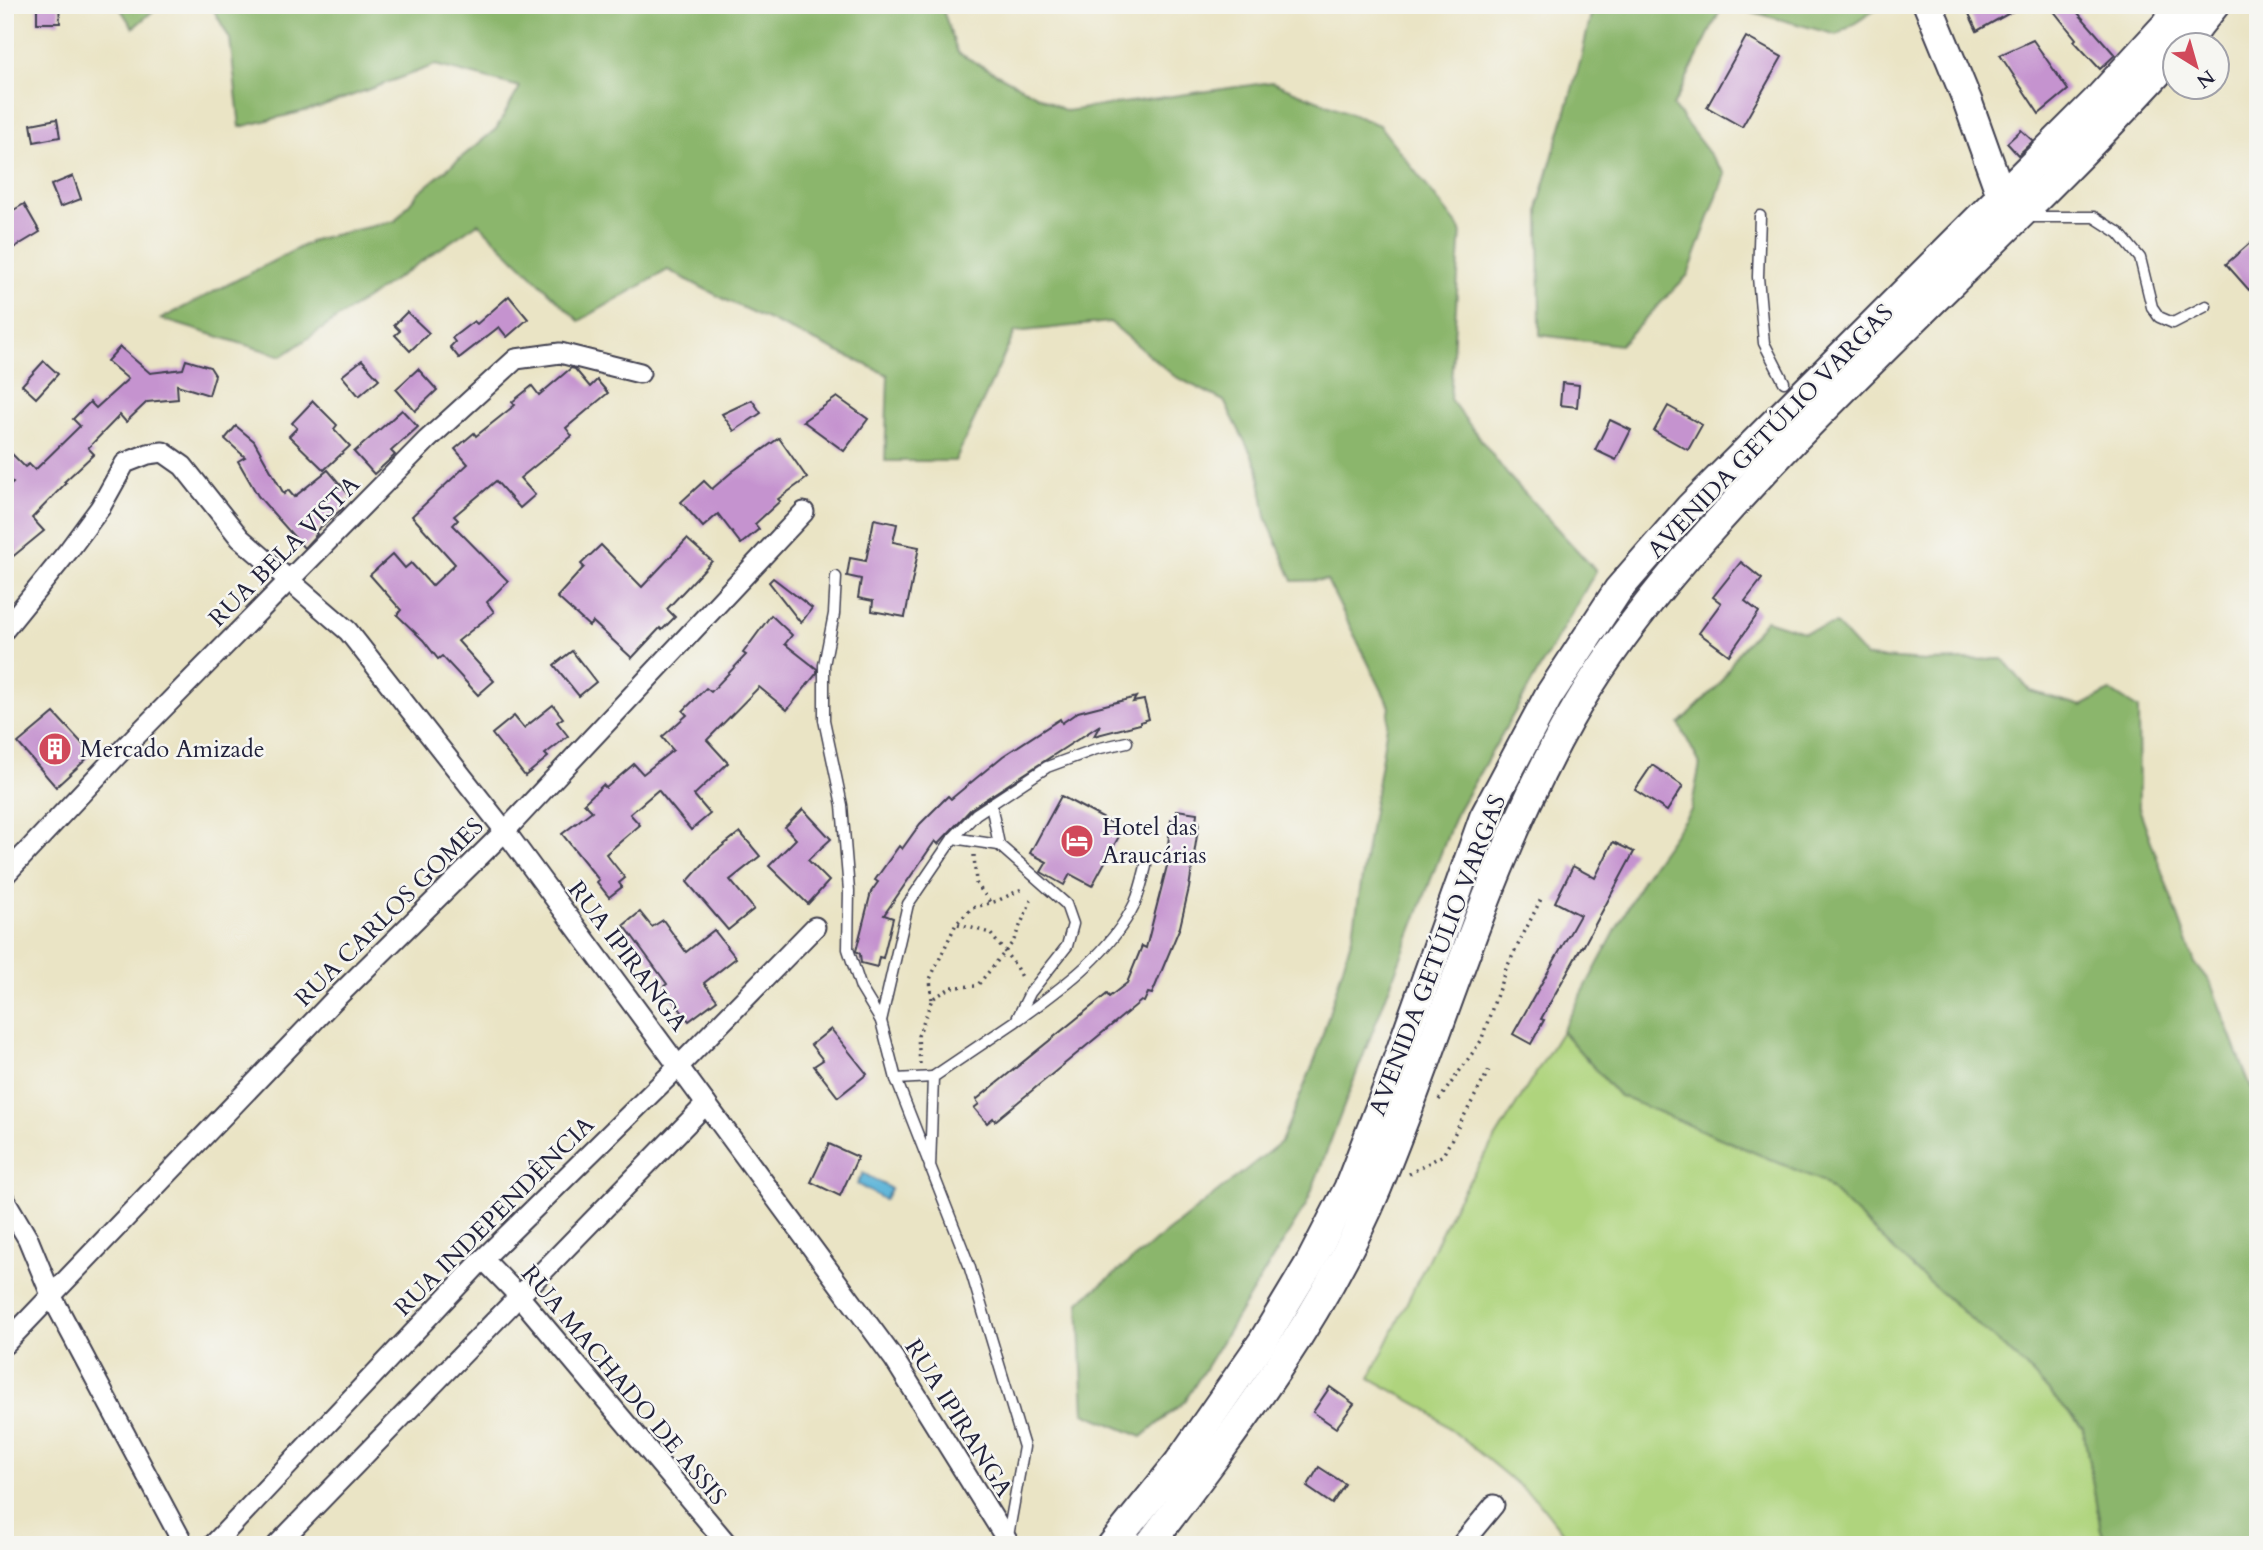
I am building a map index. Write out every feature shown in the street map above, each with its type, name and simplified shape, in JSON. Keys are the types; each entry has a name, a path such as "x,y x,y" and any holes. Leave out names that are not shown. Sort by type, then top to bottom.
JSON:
{"main road":[{"path":"1928,5 2010,206"},
{"name":"AVENIDA GETÚLIO VARGAS","path":"1150,1545 1246,1417 1328,1286 1376,1191 1505,849 1570,719 1626,633 1641,611 1709,530 2010,206 2097,100 2184,5"},
{"path":"2193,32 2215,5"},
{"name":"AVENIDA GETÚLIO VARGAS","path":"1112,1545 1179,1462 1264,1341 1311,1261 1348,1189 1387,1089 1484,817 1548,697 1618,590 1792,390 2130,104 2162,68"}],"street":[{"name":"RUA BELA VISTA","path":"5,875 125,747 427,440 516,359 560,353 640,373"},
{"name":"RUA IPIRANGA","path":"5,629 100,508 125,463 148,454 163,452 183,466 240,538 348,631 505,831 894,1359 1009,1543"},
{"name":"RUA CARLOS GOMES","path":"5,1344 334,1000 505,831 804,512"},
{"name":"RUA INDEPENDÊNCIA","path":"213,1545 483,1259 679,1066 815,927"},
{"path":"277,1545 706,1104"},
{"path":"5,1200 28,1239 52,1297 184,1545"},
{"name":"RUA MACHADO DE ASSIS","path":"483,1259 518,1295 728,1545"},
{"path":"1461,1545 1494,1505"}],"lane":[{"path":"2010,206 2094,217 2119,233 2140,258 2152,307 2159,317 2173,323 2207,306"},
{"path":"1760,216 1758,277 1764,342 1792,390"},
{"path":"836,577 834,614 824,665 824,720 842,805 849,891 848,949 861,988 881,1021 896,1079 969,1265 1024,1447 1009,1543"},
{"path":"881,1021 908,904 953,838 976,814 1047,767 1128,742"},
{"path":"991,804 999,845"},
{"path":"953,838 999,845 1066,904 1073,924 1067,946 1030,993 1016,1021"},
{"path":"896,1079 933,1077 1080,974 1114,935 1135,903 1146,866"},
{"path":"930,1168 933,1077"}],"path":[{"path":"974,842 976,883 990,902"},
{"path":"914,1079 920,1066 918,1036 932,999 930,979 956,924 972,908 1039,881"},
{"path":"932,999 951,986 977,986 1006,951 1021,925 1039,881"},
{"path":"1436,1105 1481,1041 1505,971 1541,900"},
{"path":"956,924 990,933 1016,964 1030,993"},
{"path":"1376,1191 1443,1155 1489,1070"}],"green space":[{"path":"118,5 160,5 133,28"},
{"path":"211,5 941,5 958,53 1066,111 1272,82 1379,125 1461,230 1450,399 1507,474 1596,571 1456,814 1306,1205 1185,1401 1142,1437 1084,1413 1079,1302 1281,1142 1315,1060 1353,933 1390,707 1327,580 1293,581 1266,517 1258,467 1224,401 1174,376 1110,322 1015,332 955,461 885,461 888,375 728,301 668,270 579,321 478,223 282,356 161,319 316,239 395,221 419,192 496,129 520,87 435,65 321,107 240,127 230,39"},
{"path":"1593,5 1723,5 1673,106 1725,174 1688,275 1620,345 1540,335 1539,203 1581,59"},
{"path":"1727,5 1883,5 1837,35"},
{"path":"1766,620 1804,632 1836,624 1866,657 1927,661 2003,659 2030,691 2082,706 2110,691 2138,709 2139,808 2195,963 2211,984 2250,1085 2258,1098 2258,1545 2108,1545 2101,1530 2083,1428 2023,1364 1915,1270 1822,1181 1618,1095 1562,1031 1644,877 1691,810 1700,764 1679,724 1719,685 1737,654"},
{"path":"1562,1031 1618,1095 1822,1181 1915,1270 2023,1364 2083,1428 2101,1530 2108,1545 1573,1545 1538,1501 1426,1409 1370,1378 1456,1202"}],"water":[{"path":"863,1173 891,1189 885,1200 857,1184"}],"building":[{"path":"37,5 59,5 60,23 37,23"},
{"path":"1965,5 2024,5 1977,31"},
{"path":"2049,5 2071,5 2115,55 2100,69 2074,41 2076,39"},
{"path":"1746,37 1782,57 1742,127 1707,107"},
{"path":"2033,40 2068,90 2039,114 2000,55"},
{"path":"57,119 60,137 34,142 31,124"},
{"path":"2021,130 2033,141 2018,155 2007,143"},
{"path":"73,176 81,199 60,207 51,185"},
{"path":"24,204 40,232 5,253 5,215"},
{"path":"2258,236 2258,282 2249,290 2226,264"},
{"path":"509,296 528,319 507,337 499,327 459,358 450,347 455,342 452,338 474,321 477,324"},
{"path":"407,312 429,333 410,351 395,335 400,331 394,325"},
{"path":"120,347 150,373 183,369 186,360 210,367 215,375 209,395 177,385 178,399 147,402 126,422 120,415 88,448 94,454 32,518 44,531 5,563 5,490 13,483 5,475 5,447 25,467 29,464 35,470 80,426 73,419 90,402 96,408 128,379 107,361"},
{"path":"362,360 379,379 359,396 342,376"},
{"path":"44,361 58,374 36,398 22,385"},
{"path":"571,368 575,369 590,387 597,380 608,393 566,428 572,436 520,478 535,495 520,508 496,481 454,516 458,520 453,525 508,581 487,602 494,612 458,641 494,681 478,695 442,656 438,659 397,615 401,610 370,575 393,554 405,568 411,563 432,586 455,564 412,516 468,464 455,449 515,405 512,402 532,386 539,395"},
{"path":"418,369 437,390 415,411 396,389"},
{"path":"1562,383 1579,385 1577,407 1560,405"},
{"path":"837,397 868,419 844,451 803,421"},
{"path":"752,400 761,413 734,431 722,414"},
{"path":"313,401 337,425 334,429 350,446 324,470 289,436 297,428 292,423"},
{"path":"1668,406 1702,425 1688,450 1654,431"},
{"path":"402,410 418,427 391,451 395,455 374,474 354,452"},
{"path":"1610,420 1631,430 1616,460 1595,450"},
{"path":"236,426 254,441 284,494 288,490 294,497 328,470 350,496 340,505 343,508 315,532 317,534 304,548 258,496 238,461 245,457 225,439"},
{"path":"779,438 807,478 778,499 780,501 755,524 759,529 741,544 718,514 703,527 681,502 704,481 712,489"},
{"path":"874,519 897,524 893,542 919,547 905,617 872,611 873,601 858,598 861,579 847,576 850,558 866,561"},
{"path":"687,539 712,561 667,609 675,617 662,630 660,628 632,658 593,622 589,626 557,597 584,567 581,564 601,545 642,587"},
{"path":"1741,562 1762,579 1745,601 1759,612 1729,655 1699,633 1721,603 1713,597"},
{"path":"773,578 812,608 801,623 769,582"},
{"path":"771,615 792,635 785,644 817,669 817,673 787,710 759,687 707,740 728,763 694,795 710,814 691,830 658,790 630,814 640,825 606,854 625,878 619,883 622,887 609,897 597,882 599,880 562,834 592,811 584,803 603,785 606,788 634,764 643,774 673,750 662,737 687,715 683,711 706,688 711,692 746,655 743,653"},
{"path":"572,651 596,682 579,696 554,665"},
{"path":"1136,697 1133,702 1144,700 1149,719 1140,724 1094,736 1100,725 972,808 938,844 935,841 884,915 893,918 883,958 879,957 877,967 861,963 860,954 856,951 871,892 878,882 875,880 899,846 902,849 920,824 948,796 951,799 1003,756 1060,719 1062,723 1078,712"},
{"path":"553,705 563,718 557,722 568,736 545,754 548,757 525,776 492,734 514,716 524,728"},
{"name":"Mercado Amizade","path":"54,713 92,754 56,787 18,743"},
{"path":"1652,765 1683,786 1667,811 1635,790"},
{"name":"Hotel das Araucárias","path":"1061,796 1123,829 1092,886 1070,874 1064,885 1041,872 1047,862 1030,853"},
{"path":"803,809 831,839 808,860 829,881 808,904 769,866 796,839 785,827"},
{"path":"1177,810 1197,813 1196,822 1199,822 1180,927 1152,994 1148,993 1144,1002 1141,1001 995,1121 993,1118 987,1123 974,1108 979,1104 976,1100 1107,994 1109,997 1127,983 1142,946 1146,948 1168,862 1171,820 1176,821"},
{"path":"740,832 760,856 730,880 754,909 728,930 687,882 711,855"},
{"path":"1613,842 1634,852 1541,1019 1544,1020 1531,1044 1513,1034 1580,915 1555,902 1573,866 1595,878"},
{"path":"640,912 652,927 663,920 686,952 714,930 736,958 704,983 717,1000 689,1021 663,987 667,984 624,925"},
{"path":"831,1029 867,1074 838,1097 814,1066 823,1060 811,1045"},
{"path":"829,1144 858,1157 840,1196 811,1182"},
{"path":"1330,1387 1354,1404 1336,1428 1313,1412"},
{"path":"1319,1467 1345,1484 1332,1504 1307,1487"}],"place":[{"name":"Mercado Amizade","path":"55,749"},
{"name":"Hotel das Araucárias","path":"1077,841"}]}
